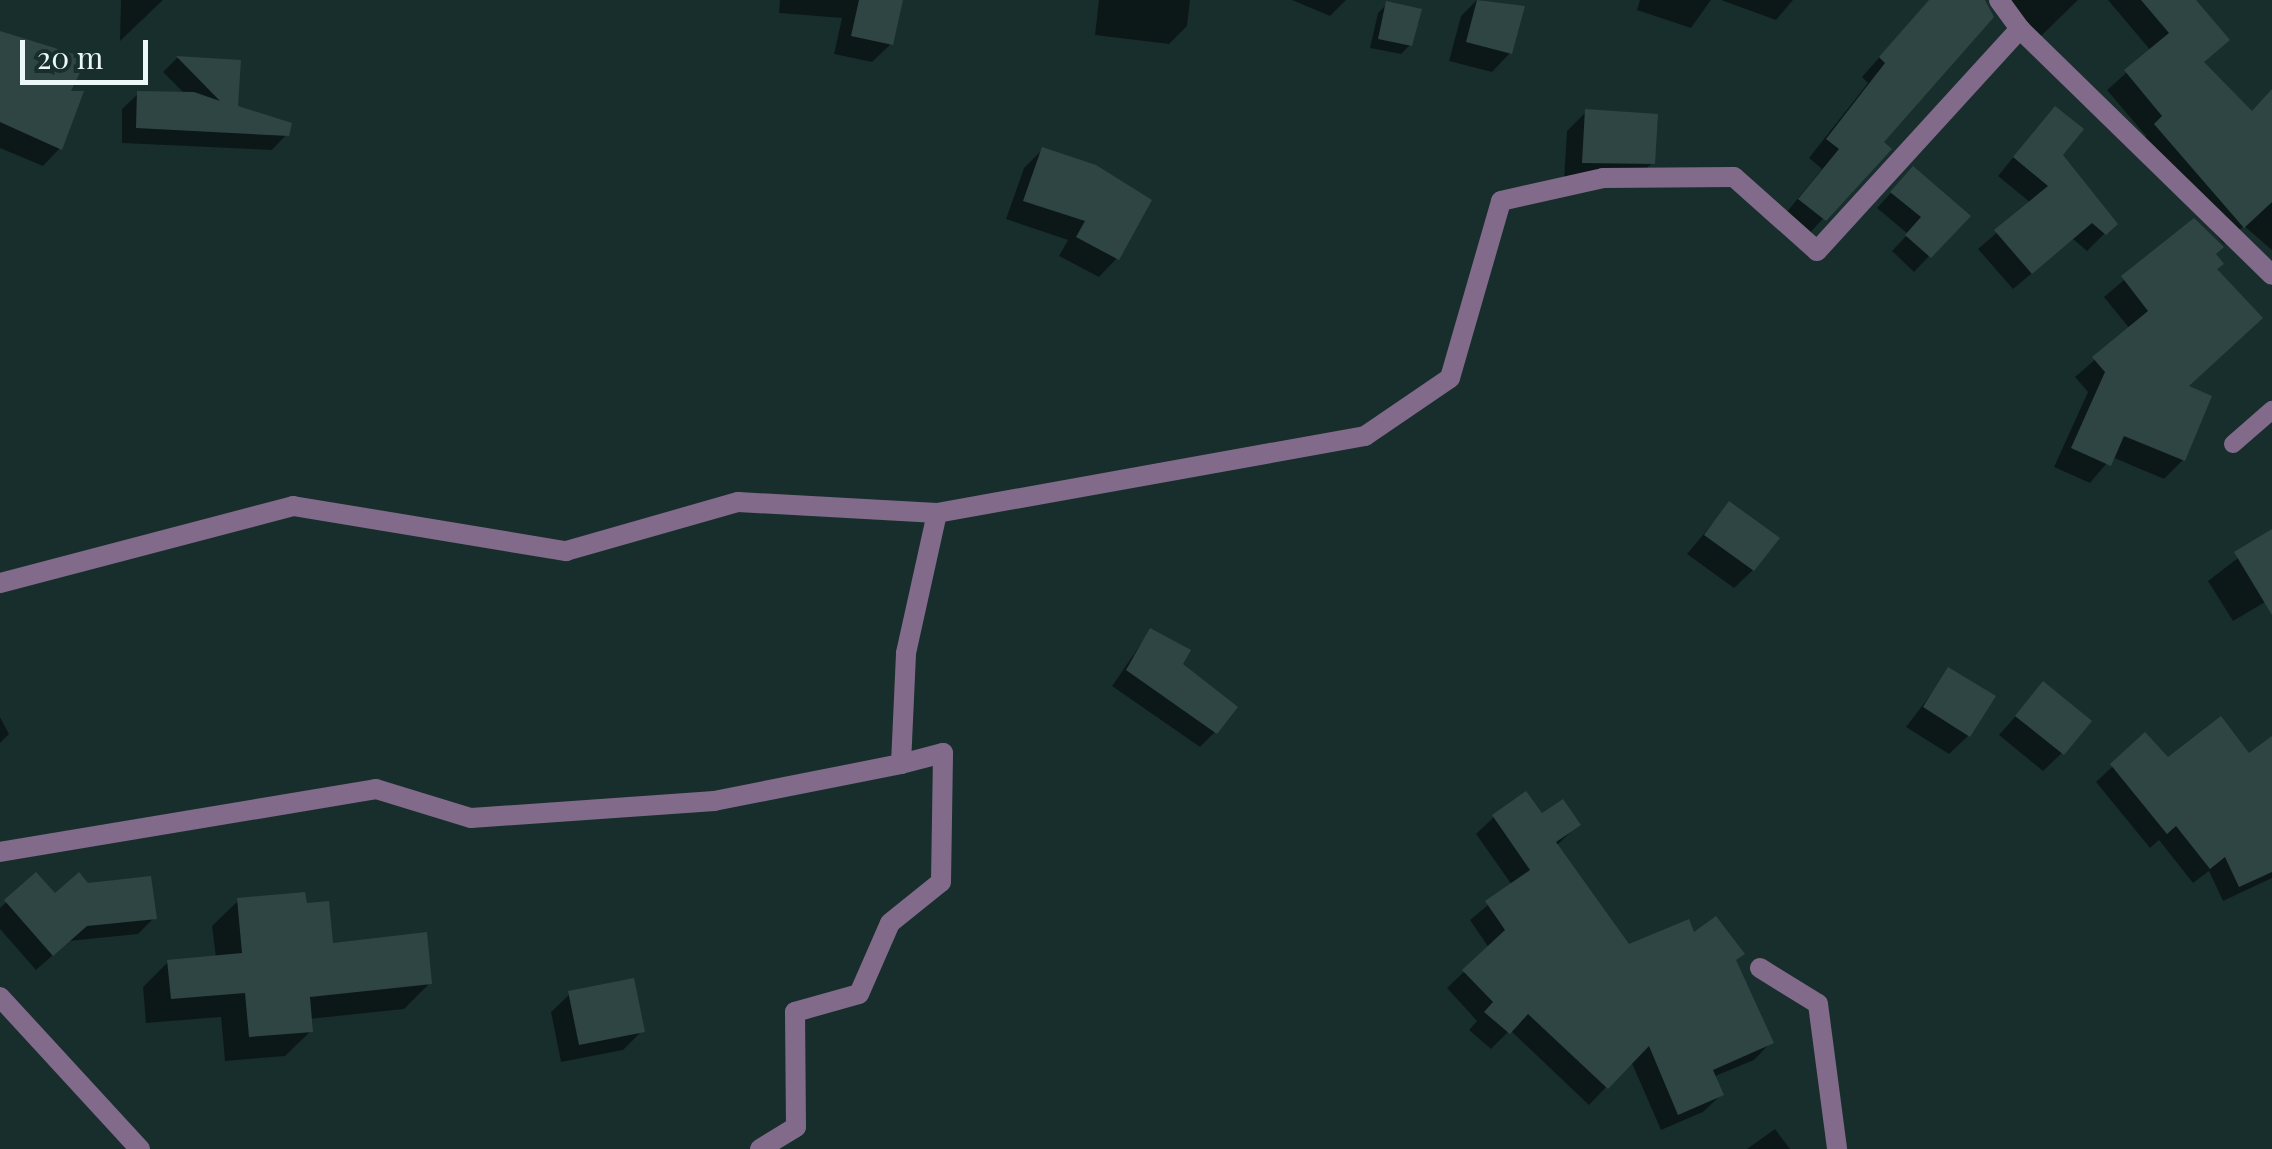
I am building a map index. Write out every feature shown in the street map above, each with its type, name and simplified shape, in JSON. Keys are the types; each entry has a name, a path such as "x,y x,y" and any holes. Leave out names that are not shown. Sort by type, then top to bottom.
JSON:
{"street":[{"path":"1998,0 2020,29 2272,275"},
{"path":"0,583 293,506 566,551 738,502 937,513 1365,436 1450,378 1502,201 1603,178 1734,177 1817,251 2020,29"},
{"path":"901,764 906,653 937,513"},
{"path":"0,852 376,789 471,818 714,801 943,754 940,882 890,923 860,994 795,1012 796,1127 760,1149"},
{"path":"1760,968 1818,1004 1837,1149"},
{"path":"0,997 140,1149"}],"lane":[{"path":"2233,444 2272,410"}],"building":[{"path":"859,0 903,0 893,45 851,36"},
{"path":"1477,0 1525,6 1512,54 1466,42"},
{"path":"1929,0 1985,0 1994,17 1884,142 1892,149 1826,221 1798,199 1839,149 1826,139 1885,63 1879,57"},
{"path":"2141,0 2196,0 2230,40 2204,62 2252,111 2272,89 2272,202 2244,228 2154,124 2162,116 2124,70 2169,33"},
{"path":"1386,1 1422,9 1412,46 1378,39"},
{"path":"0,31 87,58 71,91 84,91 62,150 0,122"},
{"path":"176,56 241,60 238,106 292,123 289,136 136,128 137,91 194,92 220,101"},
{"path":"2055,106 2084,129 2063,155 2118,224 2106,235 2092,223 2032,274 1994,230 2048,186 2013,157"},
{"path":"1585,109 1658,114 1655,164 1582,163"},
{"path":"1042,147 1096,165 1152,200 1119,260 1076,237 1085,221 1023,201"},
{"path":"1913,166 1971,216 1931,258 1905,235 1921,217 1890,192"},
{"path":"2194,218 2224,247 2216,254 2224,264 2217,269 2263,318 2189,386 2212,396 2185,461 2124,436 2111,466 2071,448 2105,372 2092,357 2148,311 2121,276"},
{"path":"1729,501 1780,538 1754,571 1704,535"},
{"path":"2272,529 2272,615 2234,552"},
{"path":"1150,628 1191,650 1183,664 1238,707 1217,734 1126,670"},
{"path":"1948,667 1996,696 1970,737 1923,707"},
{"path":"2043,681 2092,721 2064,755 2015,716"},
{"path":"2221,716 2249,753 2272,736 2272,872 2239,887 2225,857 2210,869 2176,826 2167,834 2110,764 2145,732 2168,757"},
{"path":"1526,791 1542,813 1563,799 1581,825 1556,842 1629,944 1689,919 1694,932 1716,916 1745,954 1736,960 1774,1043 1713,1070 1724,1095 1678,1115 1649,1046 1608,1089 1528,1014 1510,1034 1484,1012 1493,1002 1462,970 1505,930 1485,901 1530,870 1492,815"},
{"path":"36,872 55,893 79,872 88,883 151,876 157,919 87,926 53,956 4,900"},
{"path":"305,892 307,903 329,901 333,943 427,932 432,984 310,997 313,1032 249,1037 245,993 171,999 167,960 242,953 237,898"},
{"path":"634,978 645,1032 579,1045 568,991"}]}
